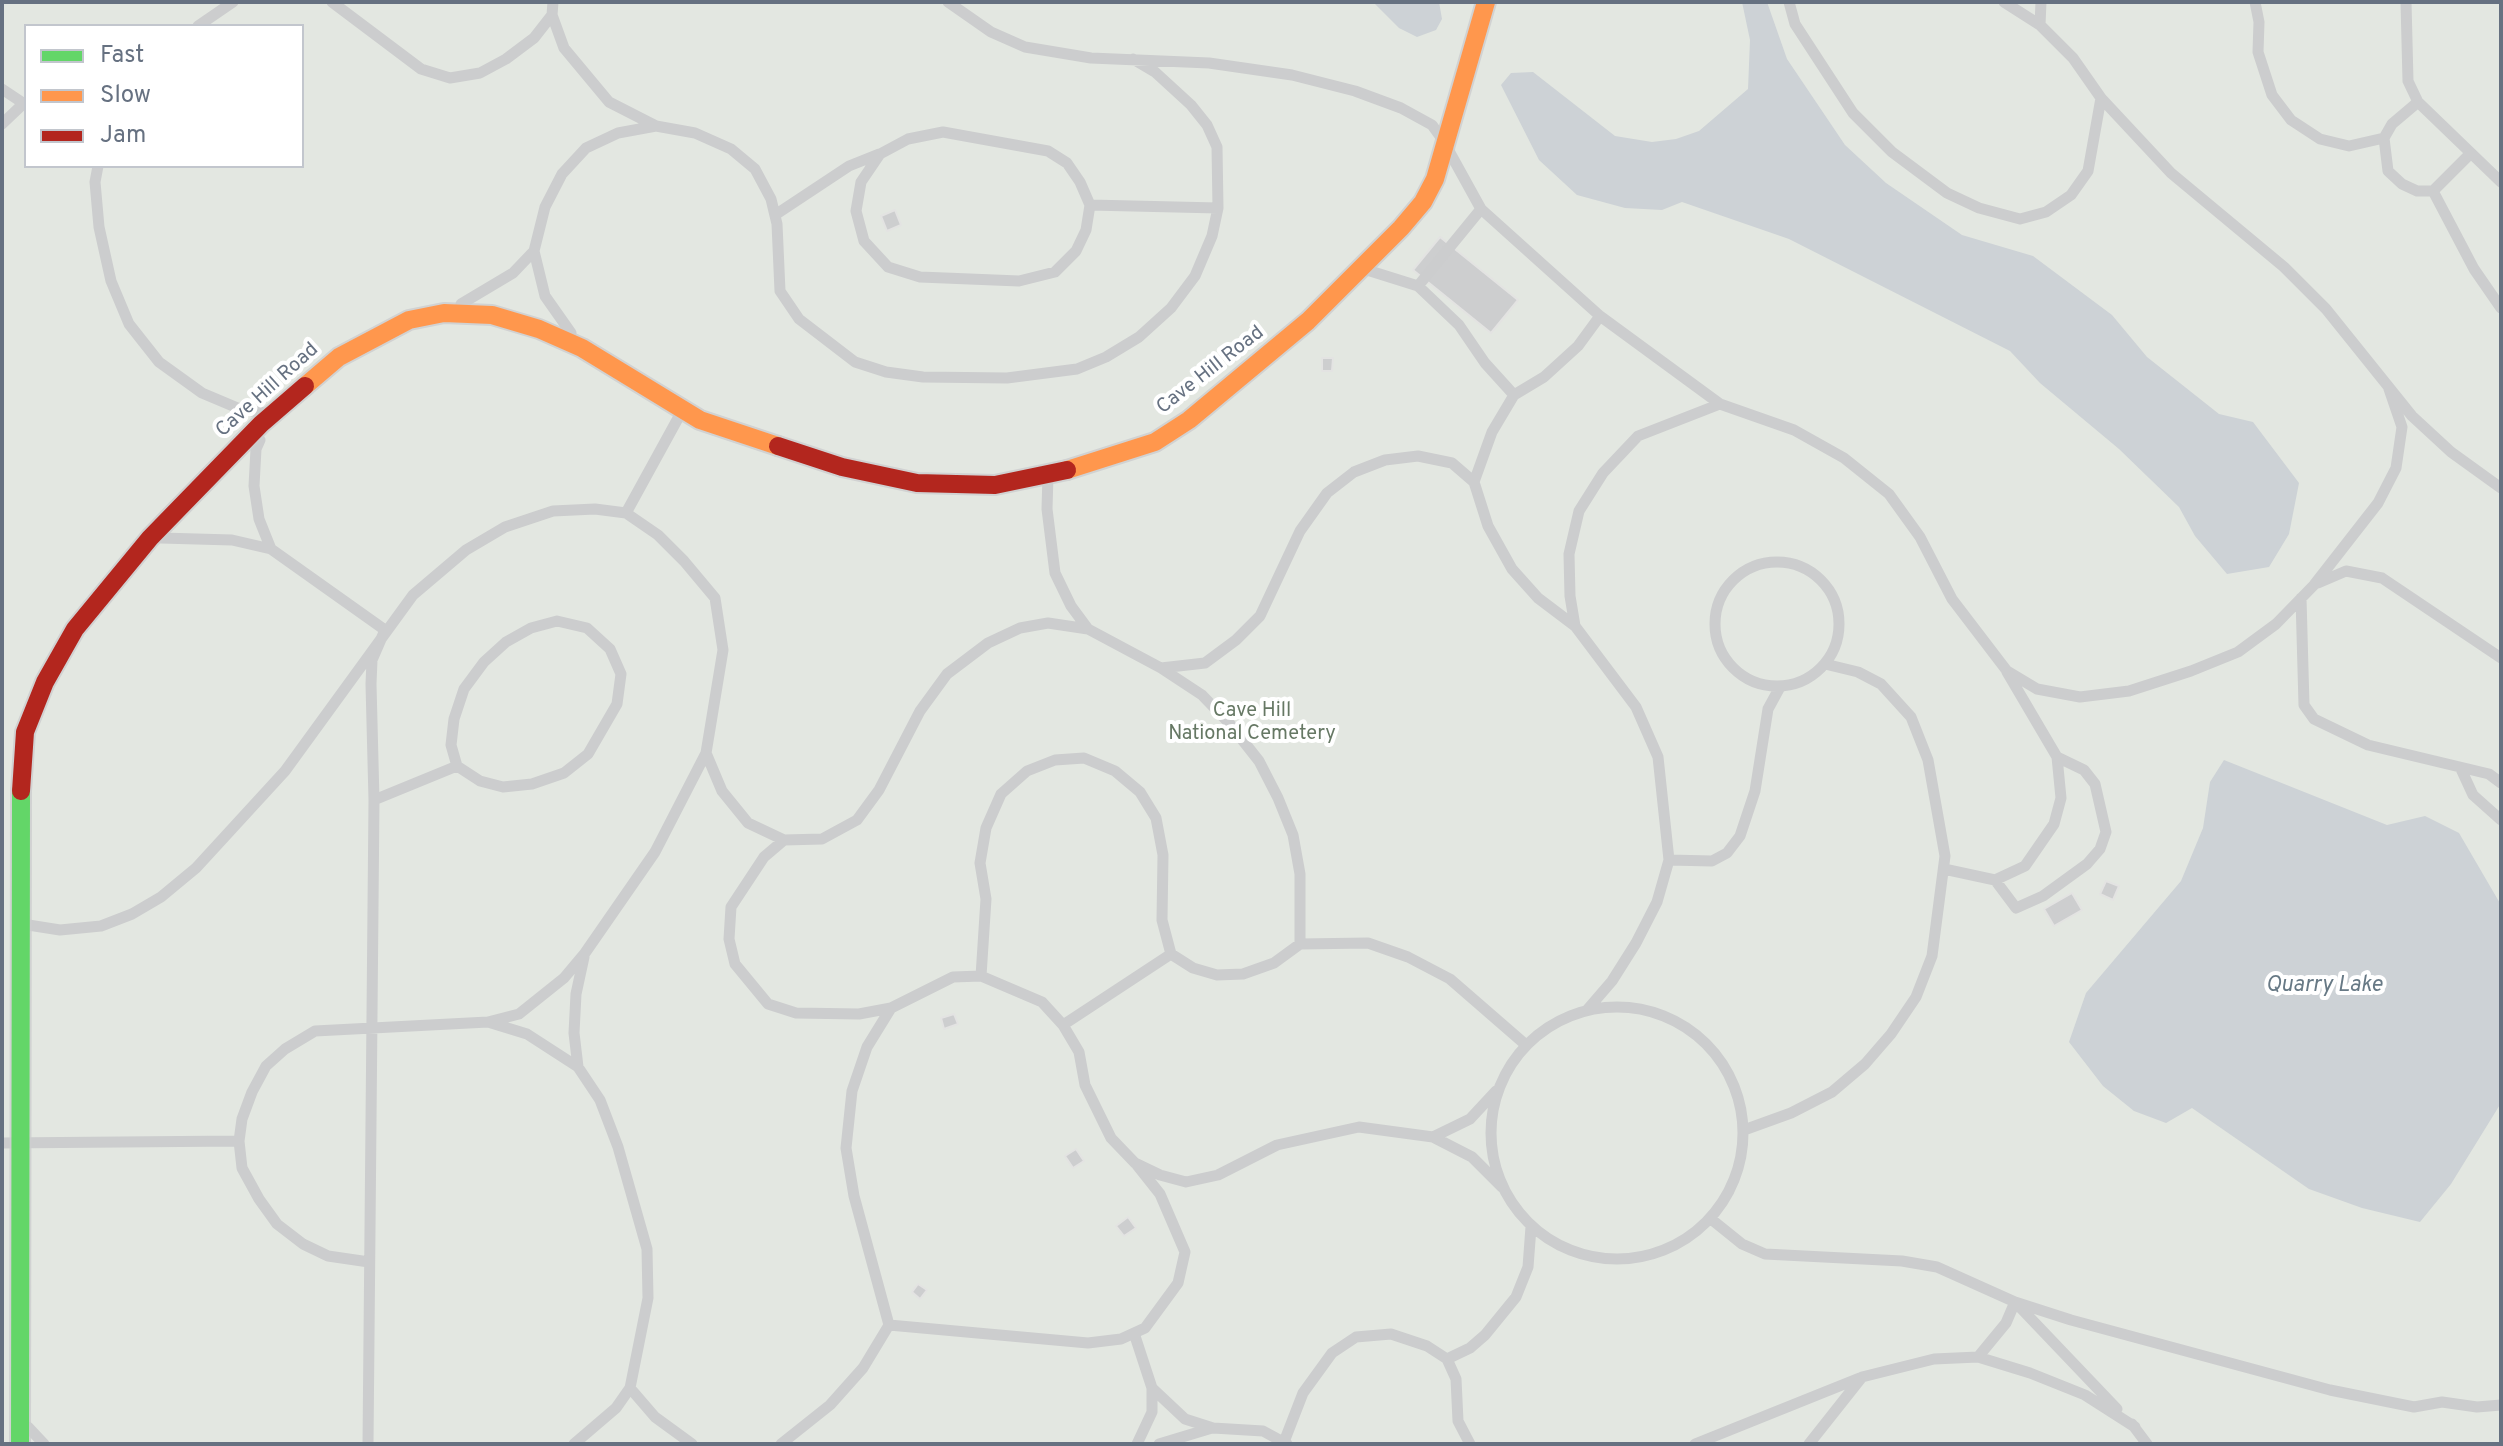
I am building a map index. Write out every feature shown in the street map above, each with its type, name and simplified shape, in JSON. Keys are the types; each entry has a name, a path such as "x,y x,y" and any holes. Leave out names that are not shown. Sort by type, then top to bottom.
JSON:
{"street":[{"name":"Cave Hill Road","path":"20,1444 11,1142 21,923 16,774 25,732 45,682 75,629 150,538 271,414 339,357 375,335 409,320 444,313 492,315 539,329 582,348 682,410 724,429 795,454 917,483 995,485 1089,466 1155,442 1235,385 1363,269 1423,202 1435,179 1486,2"}],"lane":[{"path":"201,24 233,2"},
{"path":"332,2 421,69 450,78 480,73 506,59 534,38 552,8"},
{"path":"948,2 991,32 1025,47 1057,55 1258,68 1355,91 1401,108 1432,125 1481,209 1600,316 1720,404 1794,430 1844,458 1889,494 1920,537 1952,599 2007,671 2057,757 2061,798 2054,824 2025,866 1995,880 1944,869"},
{"path":"1789,2 1795,24 1853,113 1892,152 1947,193 1979,208 2020,219 2046,212 2071,195 2088,171 2101,98"},
{"path":"2004,2 2040,25 2073,58 2101,98 2171,173 2284,267 2326,309 2389,389 2451,452 2501,488"},
{"path":"2040,25 2041,2"},
{"path":"2255,2 2259,22 2258,52 2272,95 2291,120 2320,139 2349,146 2384,138"},
{"path":"2406,2 2408,81 2418,102 2501,182"},
{"path":"552,8 564,48 609,102 656,126 695,133 731,149 755,169 775,215 780,291 799,319 855,362 886,372 965,379 1077,369 1106,357 1139,337 1171,308 1195,276 1212,236 1218,208 1217,147 1207,125 1191,105 1155,72 1133,59"},
{"path":"2,89 24,104 2,124"},
{"path":"2418,102 2392,124 2384,138 2388,171 2402,184 2417,191 2433,191 2471,153"},
{"path":"582,348 545,296 534,251 545,207 562,174 586,148 618,133 656,126"},
{"path":"775,215 849,166 908,139 943,132 1033,147 1048,151 1067,163 1090,205 1086,230 1076,251 1055,272 1019,281 920,277 888,267 864,241 856,211 861,182 880,154"},
{"path":"98,168 95,182 99,227 111,281 129,324 159,362 202,393 240,409 271,414 256,449 254,486 259,519 271,549"},
{"path":"2433,191 2474,269 2501,308"},
{"path":"1090,205 1218,208"},
{"path":"1418,286 1481,209"},
{"path":"444,313 513,273 534,251"},
{"path":"1363,269 1418,286 1459,325 1485,363 1514,395"},
{"path":"1474,482 1492,432 1514,395 1544,377 1578,346 1600,316"},
{"path":"2007,671 2037,689 2080,697 2129,691 2238,652 2276,624 2314,585 2378,503 2396,468 2402,427 2389,389"},
{"path":"1575,626 1570,596 1569,554 1579,511 1603,473 1638,436 1720,404"},
{"path":"626,513 682,410"},
{"path":"1161,668 1205,663 1260,616 1300,531 1327,493 1354,472 1385,460 1418,456 1452,463 1474,482 1488,526 1512,569 1538,598 1575,626 1636,707 1658,757 1669,860 1657,902 1636,943 1612,981 1587,1010"},
{"path":"1048,475 1048,531 1055,573 1071,606 1088,629"},
{"path":"21,923 60,930 101,926 132,914 185,878 232,832 285,771 413,595 455,559 505,527 553,511 595,509 626,513 667,544 715,598 723,650 706,753 655,852 585,953 564,978 519,1014 488,1022 315,1031 285,1049 266,1066 252,1092 242,1119 239,1141 242,1168 277,1224 328,1256 369,1262"},
{"path":"150,538 232,540 271,549 385,630"},
{"path":"1768,562 1790,562 1809,570 1826,584 1836,603 1839,624 1836,645 1825,664 1812,676 1780,687 1759,685 1740,675 1725,660 1716,641 1714,619 1719,599 1731,581 1748,568 1768,562"},
{"path":"2314,585 2346,571 2382,578 2501,658"},
{"path":"2301,598 2304,705 2314,719 2368,745 2489,774 2501,783"},
{"path":"557,621 587,628 610,649 621,674 617,704 588,754 564,773 532,784 503,787 480,781 457,766 451,745 454,719 464,689 484,662 506,642 531,628 557,621"},
{"path":"706,753 722,791 748,823 784,840 822,839 857,820 879,790 920,711 947,674 988,643 1020,628 1048,623 1088,629 1161,668 1202,695 1259,761 1293,835 1300,874 1300,944"},
{"path":"368,1444 374,800 372,660 385,630"},
{"path":"1744,1130 1791,1113 1832,1092 1865,1064 1891,1034 1916,997 1932,956 1944,869 1939,814 1928,760 1911,717 1881,684 1858,672 1825,664"},
{"path":"1669,860 1712,861 1727,853 1740,836 1755,791 1768,709 1780,687"},
{"path":"1995,880 2016,908 2043,896 2087,864 2100,849 2106,832 2095,784 2084,770 2057,757"},
{"path":"981,976 986,899 980,863 986,828 1001,794 1027,771 1055,760 1084,758 1115,771 1140,792 1156,818 1163,855 1162,920 1171,954 1193,968 1217,975 1243,974 1274,963 1300,944 1368,943 1408,957 1450,979 1526,1045"},
{"path":"374,800 457,766"},
{"path":"2461,769 2473,795 2501,820"},
{"path":"784,840 764,857 731,907 729,939 735,964 749,986 768,1004 796,1013 859,1014 891,1008 953,977 981,976 1042,1002 1063,1025 1079,1052 1085,1085 1097,1114 1111,1138 1160,1194 1185,1252 1178,1283 1161,1310 1145,1328 1121,1339 1088,1343 889,1325"},
{"path":"578,1067 574,1033 576,994 585,953"},
{"path":"1063,1025 1171,954"},
{"path":"781,1444 830,1405 863,1368 889,1325 854,1196 846,1148 852,1091 867,1047 891,1008"},
{"path":"1135,1163 1186,1182 1218,1175 1277,1145 1359,1127 1433,1137 1472,1157 1502,1187 1531,1227 1564,1249 1602,1260 1642,1258 1679,1244 1711,1219 1729,1192 1740,1162 1744,1130 1737,1093 1720,1059 1694,1032 1661,1014 1636,1009 1587,1010 1554,1023 1526,1045 1499,1088 1470,1119 1433,1137"},
{"path":"488,1022 527,1034 578,1067 600,1100 647,1249 648,1298 642,1343 630,1388 616,1408 574,1444"},
{"path":"1499,1088 1491,1121 1492,1155 1502,1187"},
{"path":"11,1142 239,1141"},
{"path":"1711,1219 1742,1244 1765,1254 1902,1261 1937,1267 2015,1302 2330,1390 2414,1407 2442,1402 2477,1407 2501,1405"},
{"path":"1447,1359 1470,1348 1485,1335 1516,1297 1528,1267 1531,1227"},
{"path":"1978,1357 2006,1323 2015,1302"},
{"path":"2015,1302 2135,1427 2147,1444"},
{"path":"1134,1333 1152,1388 1152,1412 1137,1444"},
{"path":"1152,1388 1185,1419 1213,1428 1263,1431 1286,1443 1303,1393 1332,1353 1356,1337 1391,1334 1427,1346 1447,1359 1456,1379 1458,1421 1470,1444"},
{"path":"1695,1444 1862,1377 1934,1359 1978,1357 2085,1395 2135,1427"},
{"path":"1809,1444 1862,1377"},
{"path":"630,1388 655,1417 692,1444"},
{"path":"20,1417 44,1444"},
{"path":"1159,1444 1213,1428"}],"green space":[{"name":"Cave Hill National Cemetery","path":"2,2 2501,2 2501,1444 2,1444"}],"water":[{"path":"1373,2 1439,2 1442,19 1436,30 1417,37 1399,28"},
{"path":"1742,2 1767,2 1787,59 1845,145 1886,183 1962,235 2033,256 2112,315 2147,357 2219,414 2253,422 2299,483 2289,534 2269,567 2227,574 2195,536 2179,507 2119,449 2040,383 2010,351 1789,239 1682,202 1662,210 1625,208 1577,195 1539,160 1501,85 1511,73 1533,72 1615,136 1652,142 1676,139 1699,131 1748,89 1750,40"},
{"name":"Quarry Lake","path":"2224,760 2387,825 2425,816 2459,833 2501,905 2501,1103 2451,1184 2420,1222 2362,1208 2309,1189 2192,1108 2166,1123 2134,1111 2103,1086 2069,1042 2086,993 2181,881 2203,828 2210,782"}],"building":[{"path":"895,210 901,225 887,231 881,216"},
{"path":"1440,237 1518,300 1491,333 1413,270"},
{"path":"1322,358 1333,358 1332,371 1322,371"},
{"path":"2106,881 2119,886 2113,900 2100,894"},
{"path":"2072,893 2082,910 2054,926 2044,909"},
{"path":"954,1014 958,1024 944,1029 941,1018"},
{"path":"1076,1149 1084,1161 1073,1168 1065,1156"},
{"path":"1128,1217 1136,1228 1124,1236 1116,1226"},
{"path":"918,1284 927,1290 920,1299 912,1292"}],"traffic: fast":[{"path":"20,1444 21,791"}],"traffic: slow":[{"path":"1067,470 1155,442 1189,420 1308,321 1401,228 1423,202 1435,179 1486,2"},
{"path":"305,386 339,357 409,320 444,313 492,315 539,329 582,348 700,420 778,446"}],"traffic: jam":[{"path":"21,791 25,732 45,682 75,629 150,538 261,424 305,386"},
{"path":"778,446 842,467 917,483 995,485 1067,470"}]}
